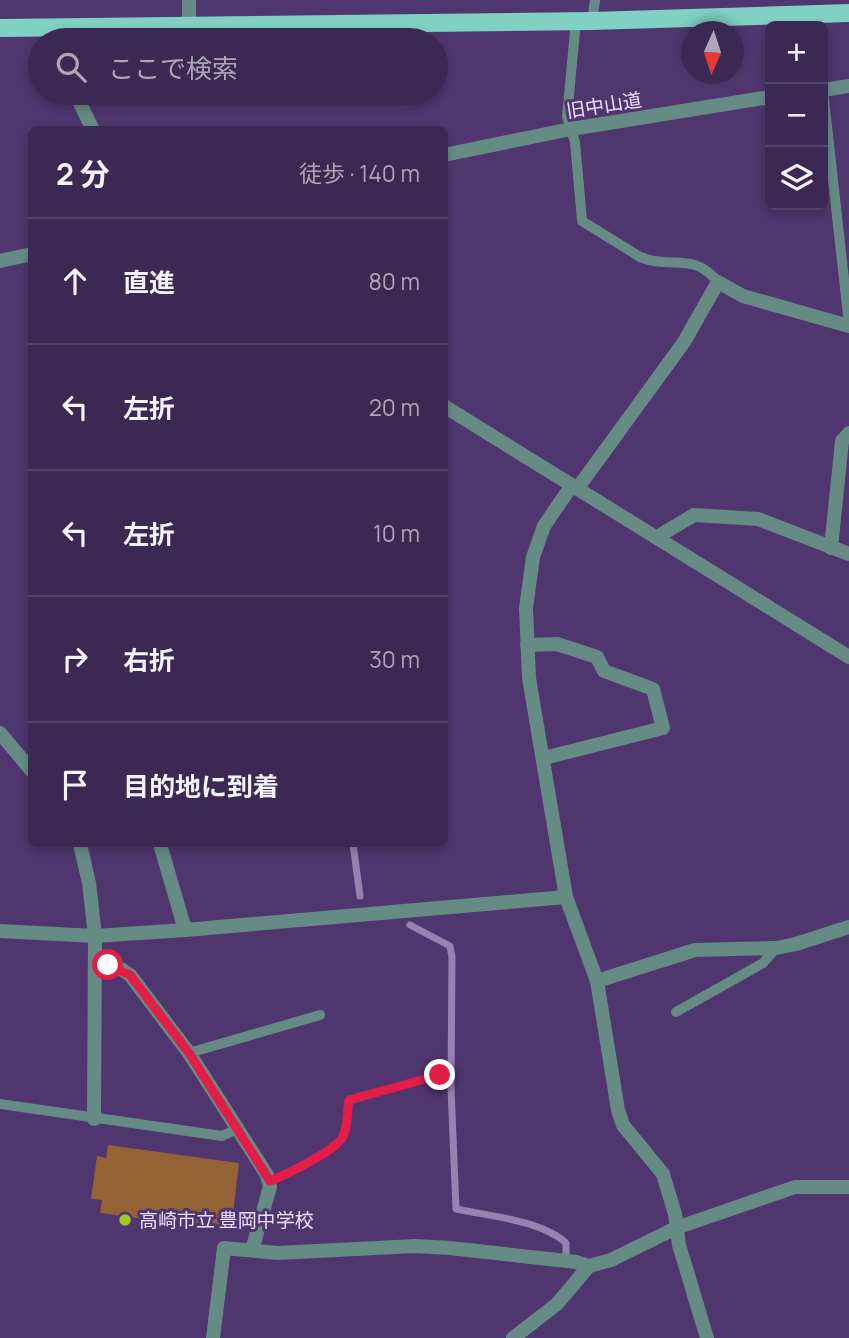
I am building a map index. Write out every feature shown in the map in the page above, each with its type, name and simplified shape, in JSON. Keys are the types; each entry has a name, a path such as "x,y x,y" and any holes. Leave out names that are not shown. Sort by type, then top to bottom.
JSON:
{"main road":[{"path":"153,28 849,13"},
{"path":"0,28 28,32"}],"street":[{"path":"189,0 189,26"},
{"path":"828,89 849,86"},
{"name":"旧中山道","path":"448,154 571,129 765,98"},
{"path":"81,105 91,126"},
{"path":"0,261 28,255"},
{"path":"707,1338 663,1174 623,1125 618,1110 597,981 566,897 528,678 526,608 533,557 544,526 684,342 718,282 743,296 849,325"},
{"path":"448,408 849,657"},
{"path":"831,548 842,441 849,433"},
{"path":"657,537 694,515 758,519 849,554"},
{"path":"527,645 557,644 597,657 604,671 653,689 663,728 544,758"},
{"path":"0,733 28,766"},
{"path":"81,847 89,883 95,936 94,1119"},
{"path":"161,847 185,930"},
{"path":"0,932 95,936 566,897"},
{"path":"597,981 695,950 776,948 849,928"},
{"path":"96,964 121,969 130,975 189,1053 270,1181 252,1250"},
{"path":"213,1338 224,1248 278,1253 415,1246 576,1262 589,1266 611,1260 676,1228 795,1187 849,1187"},
{"path":"513,1338 557,1304 589,1266"}],"lane":[{"path":"595,0 584,20 567,117 575,142 582,222 640,257 699,265 708,270 718,282"},
{"path":"828,135 849,325"},
{"path":"676,1012 763,963 776,948"},
{"path":"189,1053 320,1015"},
{"path":"0,1104 222,1136 237,1129"}],"path":[{"path":"270,1181 288,1174 336,1145 343,1137 349,1100 440,1075"}],"building":[{"path":"108,1145 239,1163 231,1231 100,1213 102,1200 91,1199 97,1156 106,1158"}],"waterway":[{"path":"353,847 360,896"},
{"path":"410,925 450,946 452,957 451,1088 456,1209 514,1220 543,1229 566,1243 566,1253"}],"place":[{"name":"高崎市立 豊岡中学校","path":"125,1220"}],"route":[{"path":"108,965 130,975 189,1053 270,1181 288,1174 336,1145 343,1137 349,1100 440,1075"}]}
